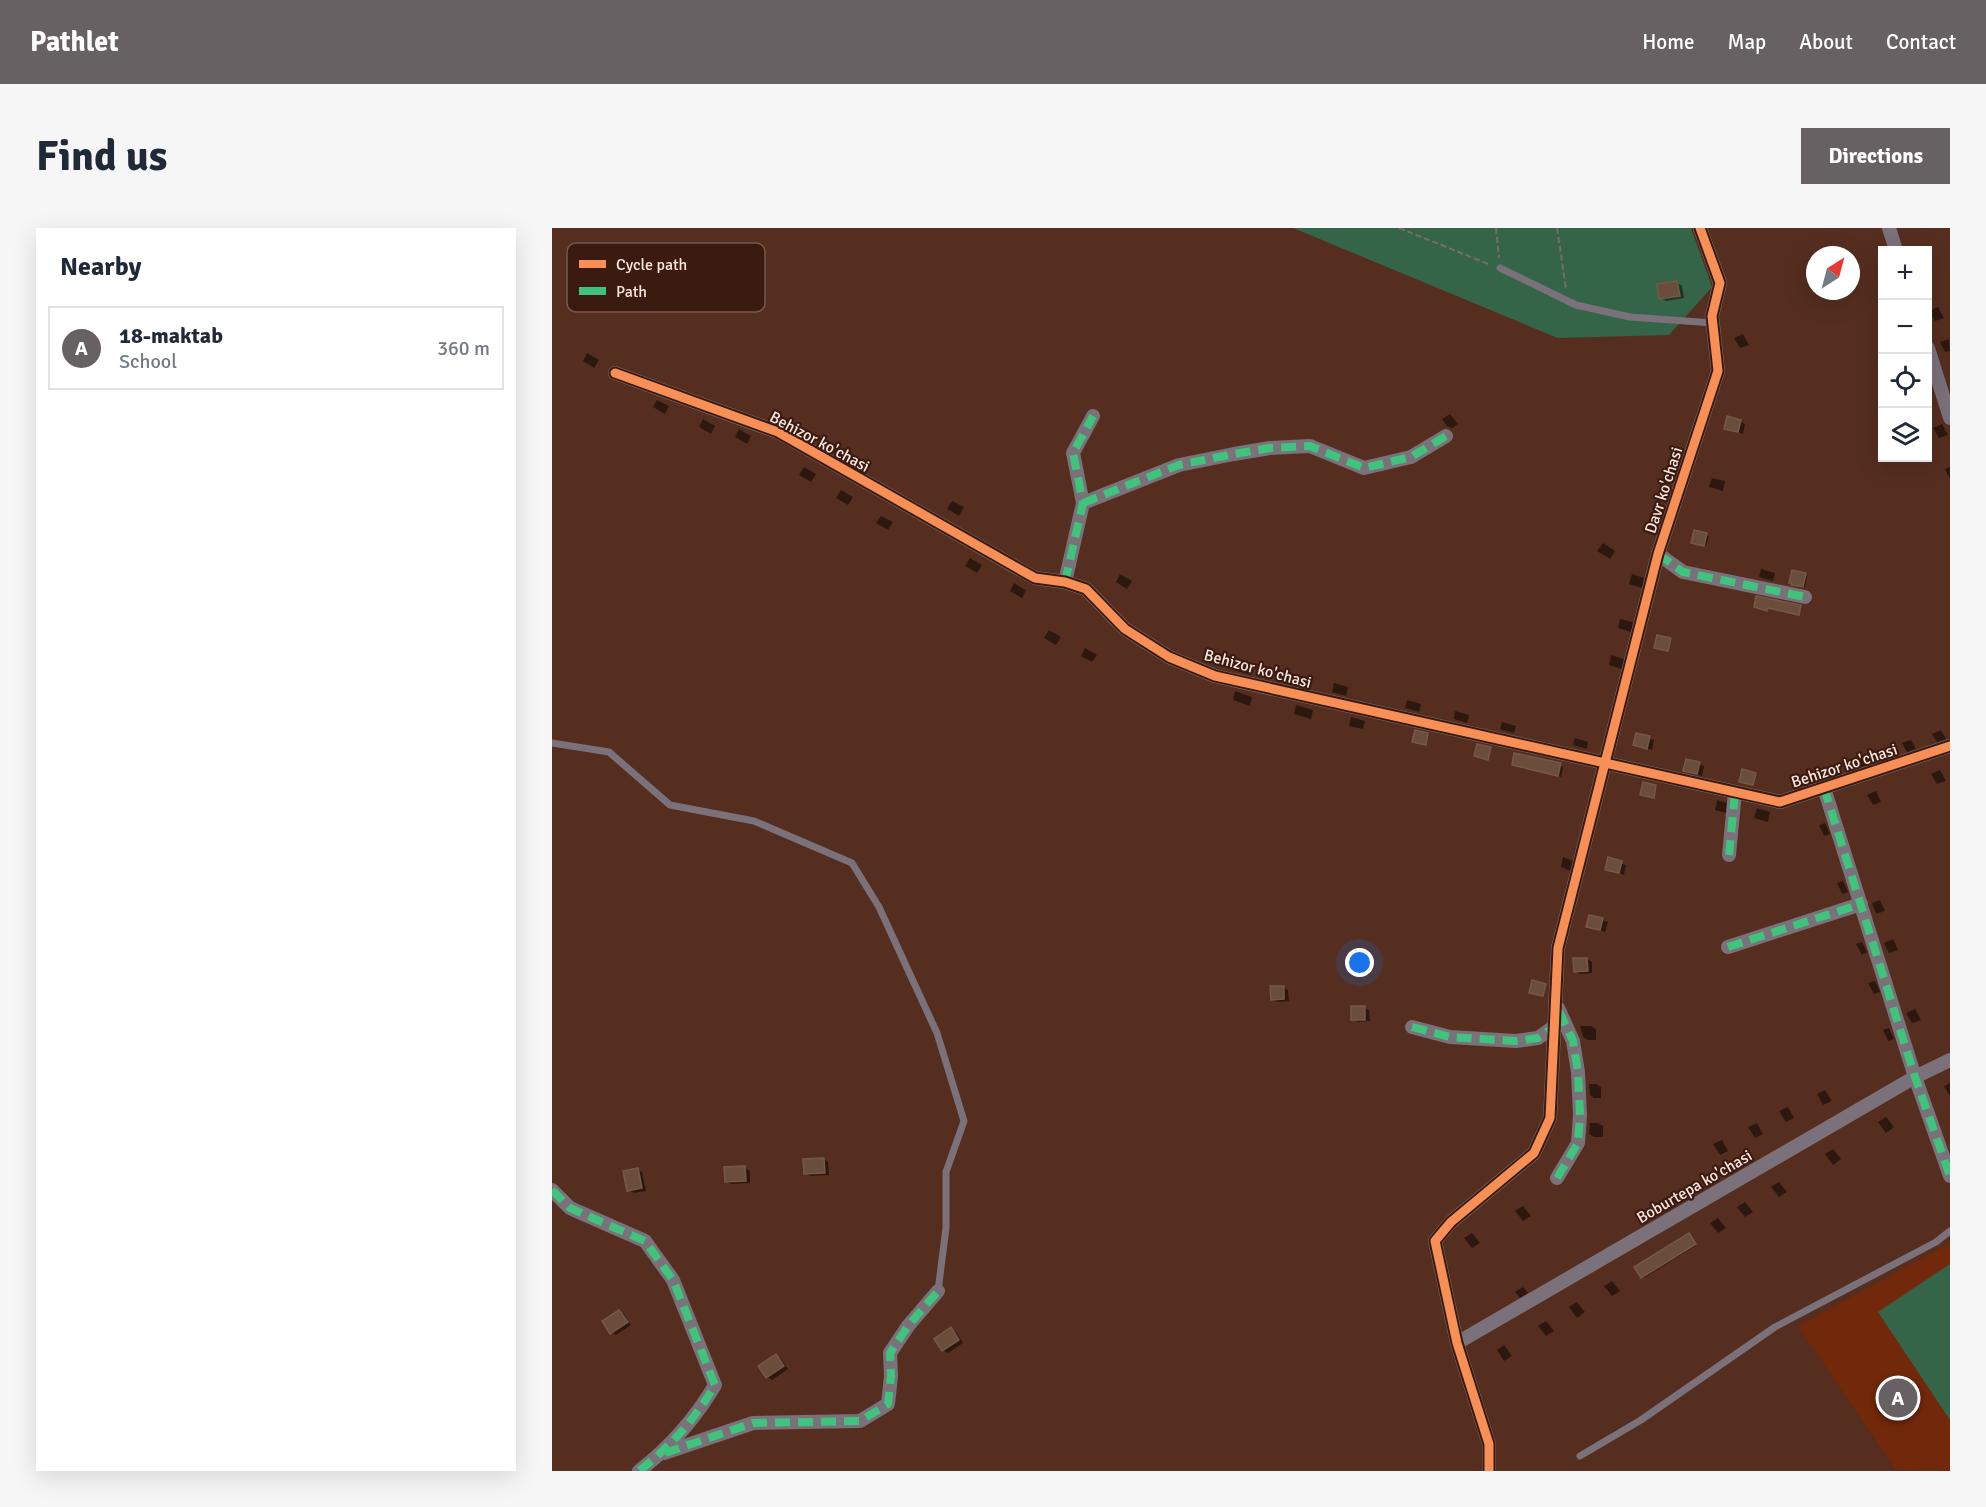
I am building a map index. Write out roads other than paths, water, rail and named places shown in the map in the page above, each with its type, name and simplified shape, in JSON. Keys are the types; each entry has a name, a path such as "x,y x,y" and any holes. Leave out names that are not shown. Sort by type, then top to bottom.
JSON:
{"street":[{"name":"Davr ko'chasi","path":"1457,1344 1435,1241 1451,1222 1534,1153 1550,1118 1558,948 1658,554 1718,371 1712,316 1720,283 1700,228"},
{"path":"1889,228 1895,246"},
{"path":"1930,354 1950,418"},
{"name":"Behizor ko'chasi","path":"615,374 778,432 1035,578 1065,582 1086,589 1125,629 1160,652 1215,676 1780,802 1950,746"},
{"path":"1065,582 1083,503 1073,453 1093,416"},
{"path":"1083,503 1179,465 1234,454 1270,448 1310,446 1364,468 1411,457 1446,436"},
{"path":"1658,554 1683,572 1805,597"},
{"path":"1824,788 1915,1077 1950,1176"},
{"path":"1729,855 1735,792"},
{"path":"1728,948 1861,904"},
{"path":"1556,1003 1573,1041 1578,1072 1580,1115 1578,1143 1557,1178"},
{"path":"1412,1027 1450,1037 1516,1041 1538,1038 1555,1026"},
{"name":"Boburtepa ko'chasi","path":"1457,1344 1915,1077 1950,1060"},
{"path":"552,1190 570,1208 645,1241 673,1280 715,1385 699,1412 662,1454 639,1471"},
{"path":"662,1454 753,1423 860,1421 888,1404 891,1376 890,1353 908,1326 938,1291"},
{"path":"1457,1344 1489,1444 1489,1471"}],"lane":[{"path":"1500,268 1576,305 1630,317 1713,323"},
{"path":"552,743 609,752 670,805 754,822 852,863 879,907 937,1033 964,1121 946,1172 946,1228 938,1291"},
{"path":"1580,1456 1641,1420 1775,1327 1936,1242 1950,1231"}],"place":[{"name":"18-maktab","path":"1898,1398"}]}
